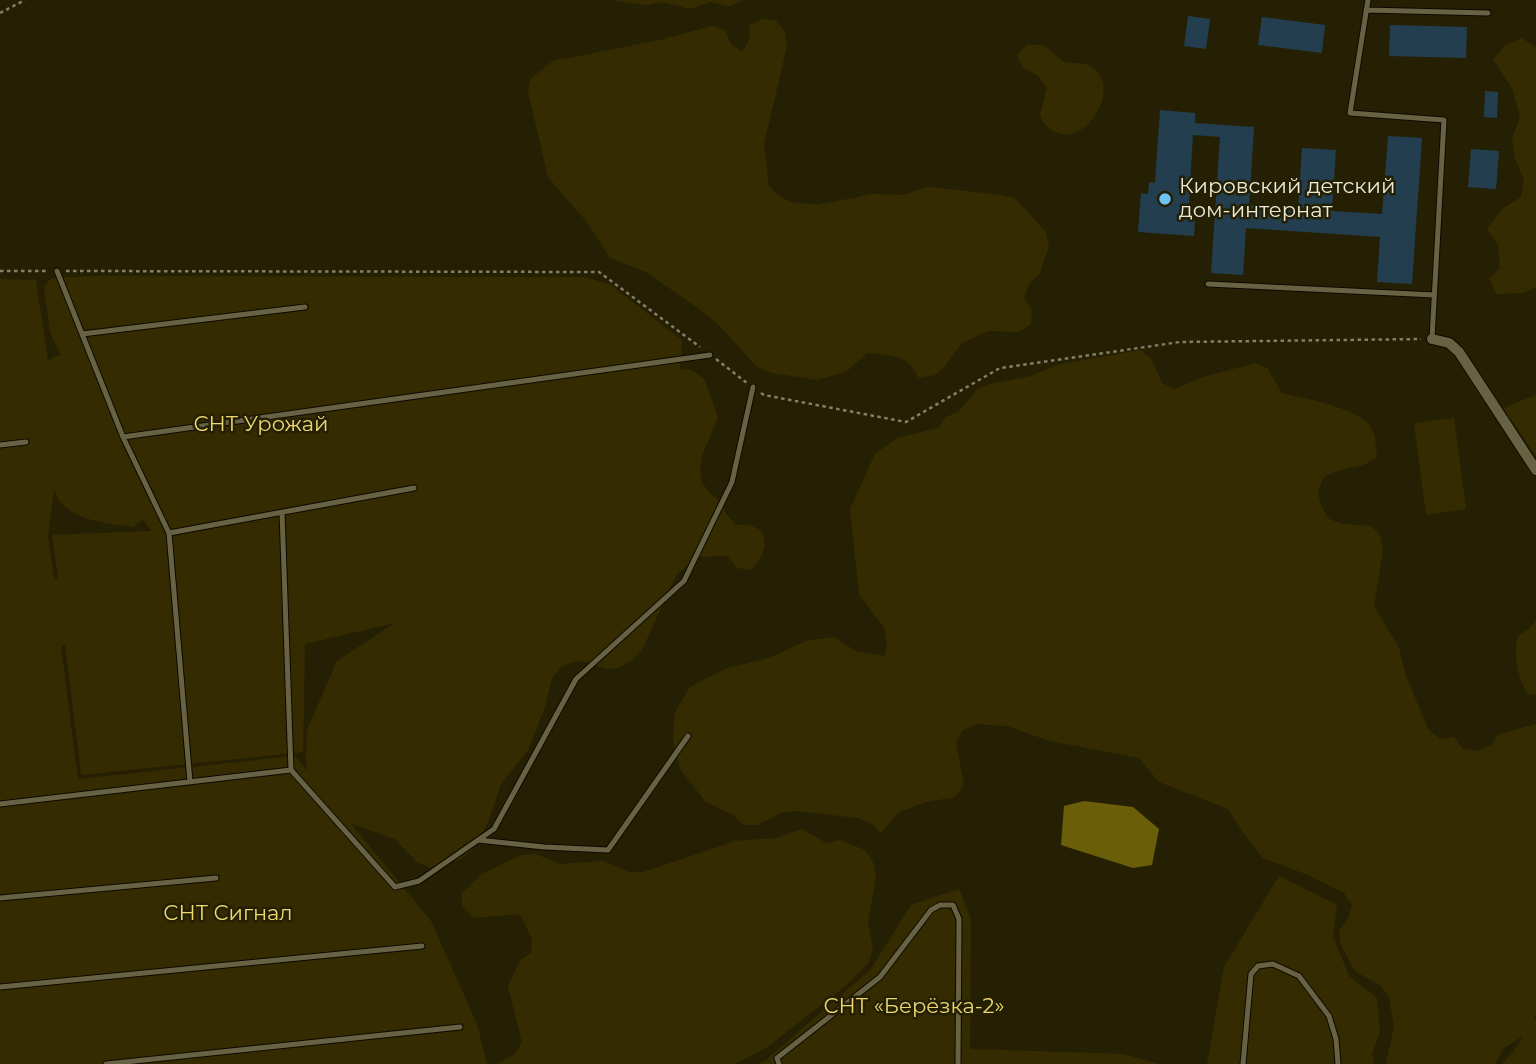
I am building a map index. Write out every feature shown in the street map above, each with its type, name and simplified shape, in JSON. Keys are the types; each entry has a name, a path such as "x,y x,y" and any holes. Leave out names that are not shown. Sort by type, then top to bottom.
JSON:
{"street":[{"path":"1432,339 1449,343 1459,352 1535,467"}],"lane":[{"path":"1367,0 1350,113 1444,120 1432,339"},
{"path":"1366,10 1488,13"},
{"path":"57,271 123,437 169,533 190,782"},
{"path":"1208,284 1434,295"},
{"path":"82,334 305,307"},
{"path":"123,437 710,355"},
{"path":"282,512 291,770 395,887 419,881 494,829 576,678 684,580 732,482 753,387"},
{"path":"0,445 26,442"},
{"path":"169,533 414,488"},
{"path":"478,840 608,850 688,736"},
{"path":"0,804 291,770"},
{"path":"0,898 216,878"},
{"path":"779,1064 777,1058 880,977 931,910 940,905 953,905 959,919 958,1064"},
{"path":"0,988 422,946"},
{"path":"1243,1064 1251,974 1258,966 1273,964 1299,976 1329,1016 1336,1039 1338,1064"},
{"path":"106,1064 460,1027"}],"path":[{"path":"0,13 25,0"},
{"path":"0,271 599,272 764,395 906,422 1000,368 1180,342 1432,339"}],"green space":[{"path":"612,0 743,0 730,6 710,2 690,9 662,2 647,5"},
{"path":"762,19 776,21 785,32 787,46 764,144 769,186 779,196 791,202 817,205 873,194 902,195 929,187 1016,199 1046,232 1049,246 1040,273 1029,284 1024,297 1032,310 1031,324 1019,332 988,331 962,343 935,375 919,378 903,359 867,353 846,372 817,380 758,368 719,325 695,306 646,272 610,258 587,222 548,177 528,92 531,78 553,61 660,40 712,26 725,30 731,44 742,52 749,40 750,25"},
{"path":"1522,38 1536,46 1536,287 1524,293 1496,294 1489,278 1500,269 1498,245 1487,229 1502,209 1521,197 1524,180 1515,158 1512,139 1520,117 1512,88 1493,59 1505,46"},
{"path":"1027,45 1044,46 1066,62 1089,65 1101,77 1104,90 1095,116 1074,133 1061,134 1049,128 1040,115 1047,88 1037,75 1023,68 1017,55"},
{"path":"584,277 609,284 682,340 680,369 692,370 704,379 718,417 702,456 702,483 721,502 726,514 736,525 748,525 761,532 765,545 752,570 737,568 727,556 698,557 676,575 642,650 632,660 619,668 605,669 577,661 562,666 552,678 545,707 528,750 501,784 487,825 473,849 461,859 433,869 417,862 395,839 351,824 431,921 477,1024 487,1064 0,1064 0,279 36,280 48,361 57,355 61,356 50,332 44,286 52,278","holes":["54,490 66,507 83,517 133,527 143,519 151,531 52,535 58,579 54,579 48,536","395,623 337,661 307,730 308,772 295,756 78,779 61,646 65,644 81,775 303,752 305,644"]},
{"path":"1140,350 1151,359 1162,383 1175,389 1200,378 1255,363 1267,368 1282,393 1346,410 1367,423 1374,434 1377,458 1323,478 1318,492 1321,506 1329,519 1343,524 1370,526 1380,535 1383,549 1374,606 1399,648 1406,676 1428,729 1440,739 1454,737 1463,749 1477,751 1491,746 1499,734 1536,724 1536,1014 1533,1021 1536,1018 1536,1064 1502,1064 1523,1036 1504,1048 1495,1064 1386,1064 1394,1026 1389,998 1381,986 1355,971 1341,945 1339,931 1348,919 1352,905 1344,893 1308,875 1263,858 1228,809 1159,782 1139,758 1050,741 1007,726 976,724 962,731 956,744 964,784 955,797 926,802 899,812 881,833 871,823 857,818 797,811 783,812 757,825 743,825 733,815 706,802 680,769 673,740 675,712 690,687 728,668 769,658 806,641 834,637 857,652 885,656 887,643 884,628 859,594 850,509 875,454 897,438 938,428 946,417 958,412 977,390 990,384 1031,376 1057,365"},
{"path":"1536,395 1536,456 1503,408"},
{"path":"1454,418 1466,509 1426,515 1414,423"},
{"path":"1536,620 1536,695 1527,694 1519,673 1516,651 1518,636"},
{"path":"802,829 826,843 840,840 865,850 873,862 876,877 868,921 873,950 868,963 848,984 766,1048 735,1064 497,1064 515,1054 522,1042 508,986 520,960 531,953 532,939 520,914 474,918 463,907 461,894 482,874 521,855 535,854 561,864 603,861 629,872 643,872 735,841 776,838"},
{"path":"1279,876 1337,905 1333,936 1349,976 1377,998 1380,1032 1372,1054 1374,1064 1207,1064 1224,967"},
{"name":"СНТ «Берёзка-2»","path":"959,889 971,919 970,1049 1123,1054 1160,1064 758,1064 871,969 911,905"}],"shaded area":[{"path":"1084,801 1133,807 1159,829 1152,865 1133,868 1061,845 1064,806"}],"building":[{"path":"1188,16 1210,19 1206,49 1184,46"},
{"path":"1262,17 1325,25 1322,53 1258,45"},
{"path":"1390,25 1467,27 1466,58 1389,56"},
{"path":"1485,91 1498,92 1497,118 1484,117"},
{"name":"Кировский детский дом-интернат","path":"1160,110 1195,113 1195,123 1254,127 1249,205 1298,208 1302,148 1336,150 1332,211 1382,214 1388,136 1422,138 1412,284 1377,282 1380,237 1246,228 1243,275 1211,273 1220,137 1193,135 1188,219 1195,219 1194,236 1138,232 1141,193 1148,194 1149,182 1155,183"},
{"path":"1471,149 1499,151 1496,189 1468,187"}],"place":[{"name":"Кировский детский дом-интернат","path":"1165,199"}],"park label":[{"name":"СНТ Урожай","path":"261,425"},
{"name":"СНТ Сигнал","path":"228,914"}]}
